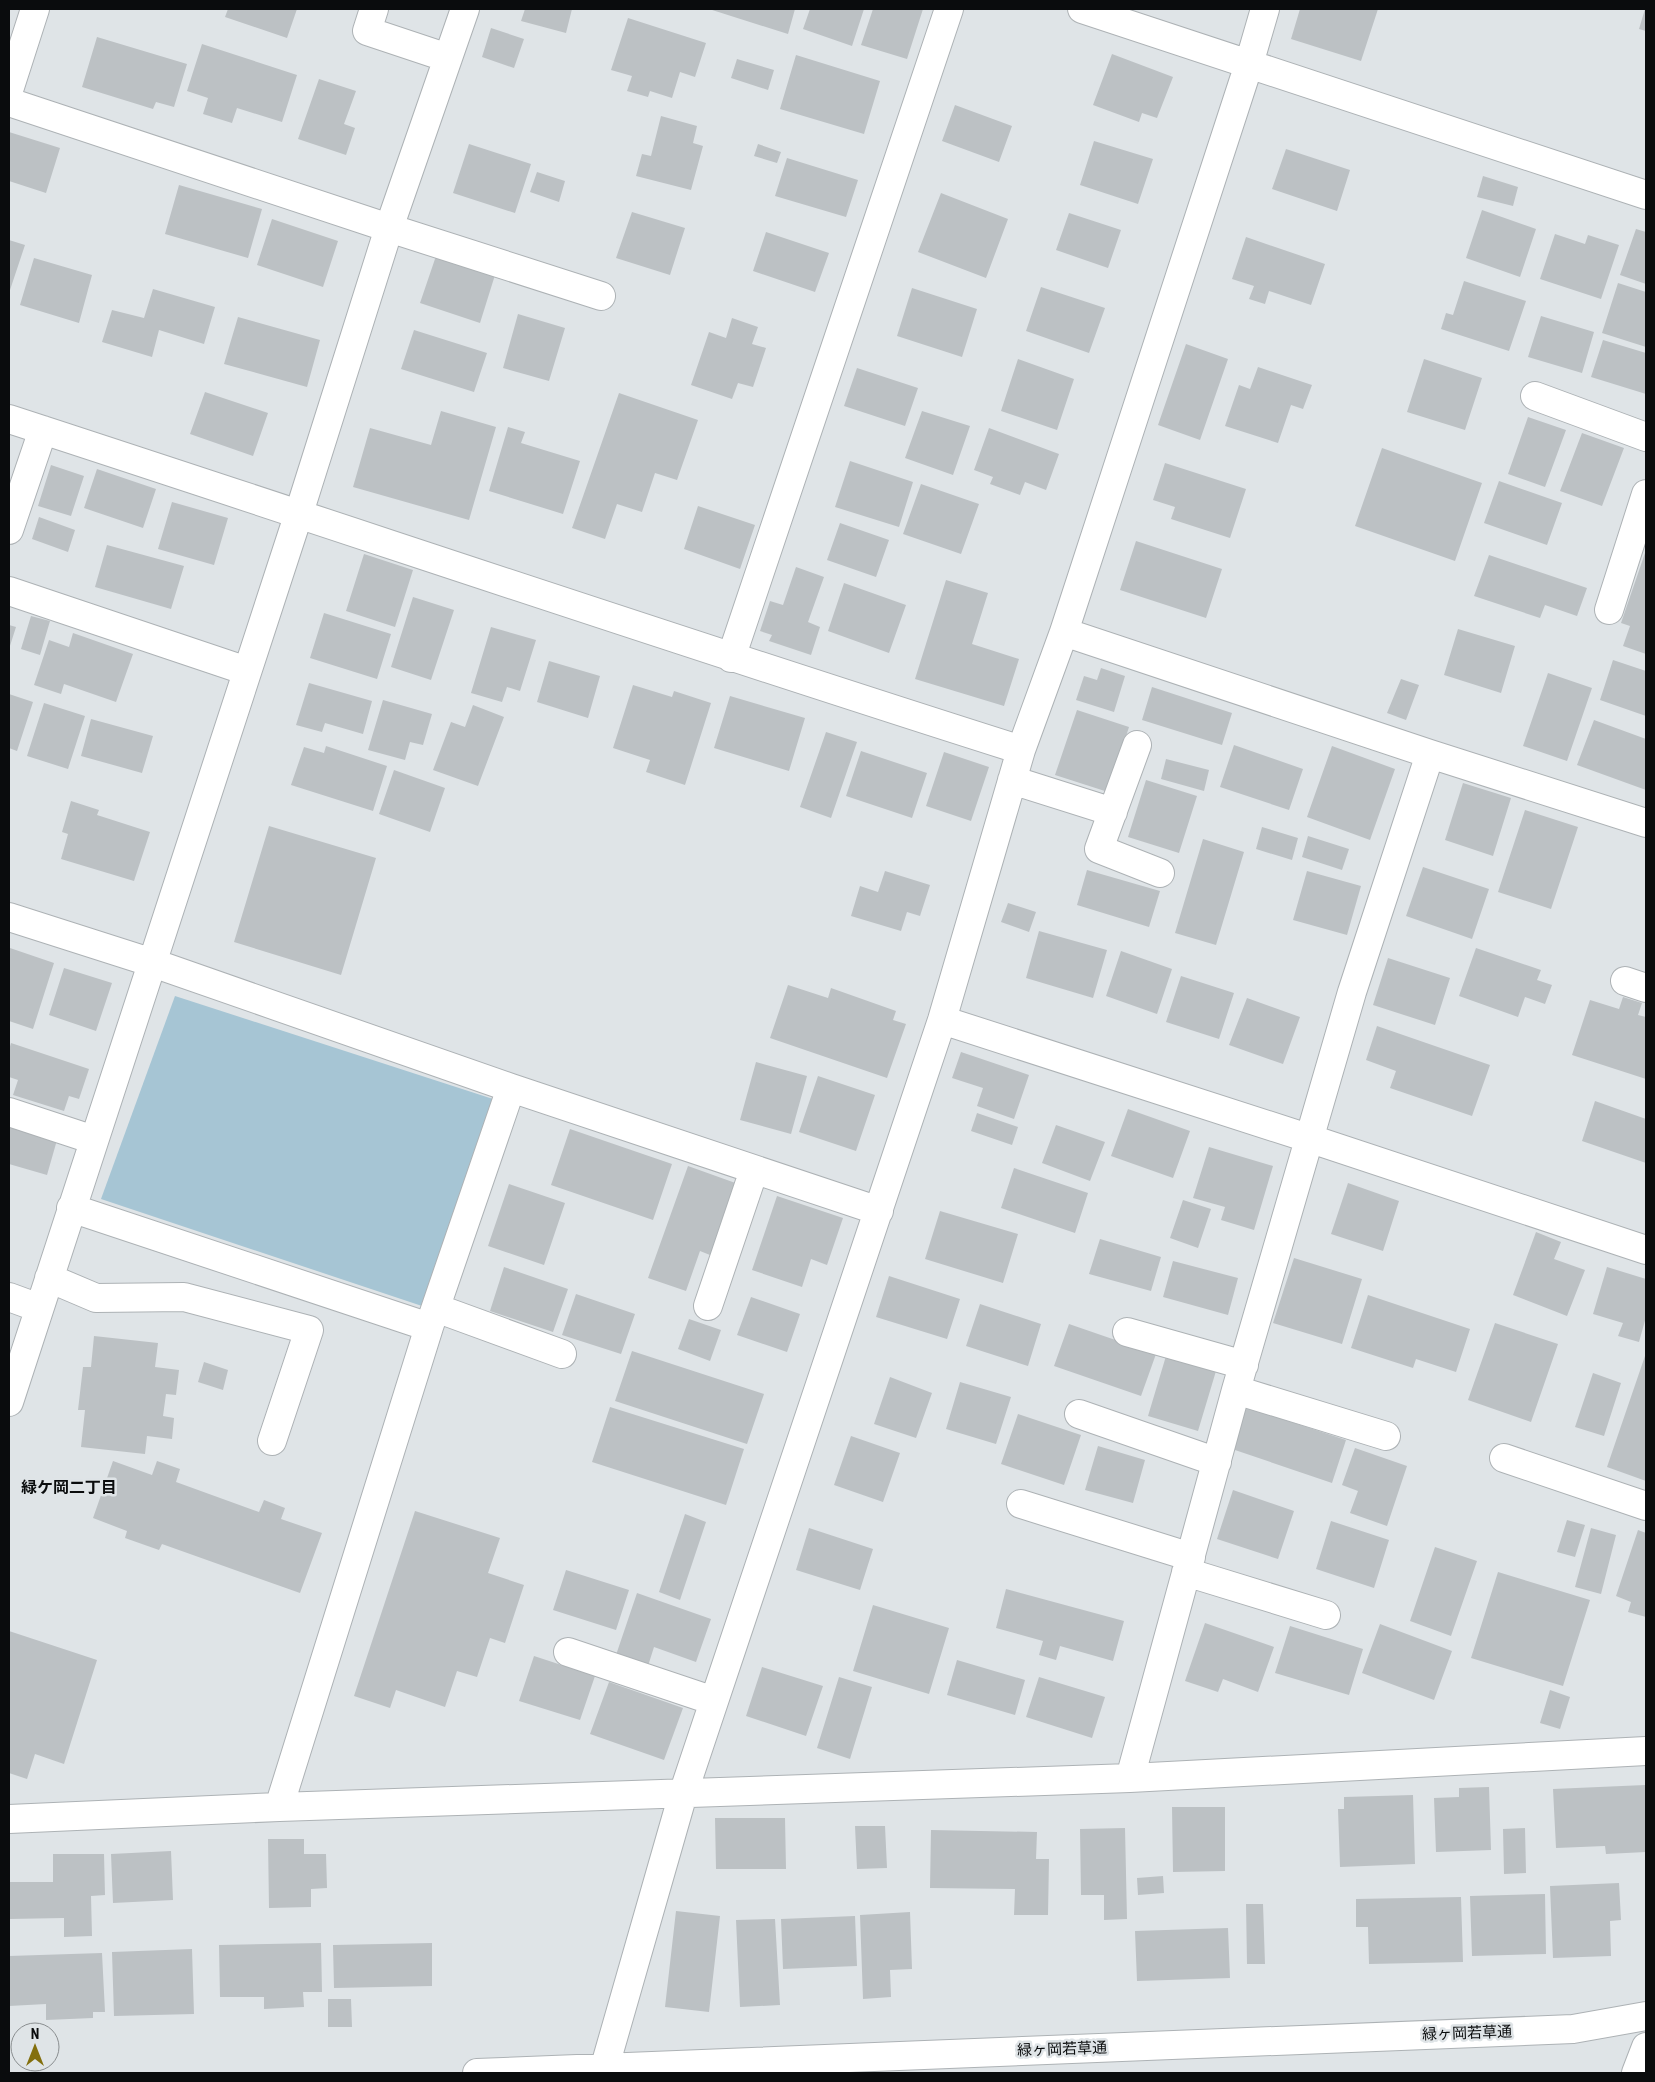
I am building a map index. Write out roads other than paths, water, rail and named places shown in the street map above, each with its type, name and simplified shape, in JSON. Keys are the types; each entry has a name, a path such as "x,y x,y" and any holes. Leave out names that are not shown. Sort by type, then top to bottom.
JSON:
{"street":[{"path":"9,90 35,9"},
{"path":"374,9 367,31 448,58"},
{"path":"9,1402 300,513 389,228 465,9"},
{"path":"731,658 949,9"},
{"path":"1082,9 1646,195"},
{"path":"604,2070 683,1794 942,1020 1021,750 1064,632 1249,64 1265,9"},
{"path":"9,102 389,228 602,296"},
{"path":"1535,396 1646,437"},
{"path":"9,419 300,513 731,658 1021,750"},
{"path":"9,530 43,430"},
{"path":"1609,610 1646,494"},
{"path":"9,591 247,671"},
{"path":"1064,632 1430,754 1646,823"},
{"path":"1137,745 1099,849 1160,872"},
{"path":"1130,1778 1240,1378 1311,1139 1352,992 1430,754"},
{"path":"1012,780 1113,812"},
{"path":"9,917 153,963 511,1088 879,1212"},
{"path":"942,1020 1646,1250"},
{"path":"279,1807 433,1318 511,1088"},
{"path":"9,1112 94,1140"},
{"path":"708,1306 754,1170"},
{"path":"71,1208 433,1318 562,1354"},
{"path":"49,1278 96,1298 184,1297 308,1330 272,1441"},
{"path":"9,1297 39,1308"},
{"path":"1127,1332 1386,1436"},
{"path":"1080,1414 1217,1462"},
{"path":"1504,1458 1646,1506"},
{"path":"1021,1504 1326,1615"},
{"path":"568,1652 714,1701"},
{"path":"9,1819 279,1807 1130,1778 1646,1751"},
{"name":"緑ヶ岡若草通","path":"477,2073 604,2070 1572,2029 1646,2016"},
{"path":"1636,2073 1646,2047"}],"district":[{"name":"緑ケ岡二丁目","path":"69,1487"}]}
